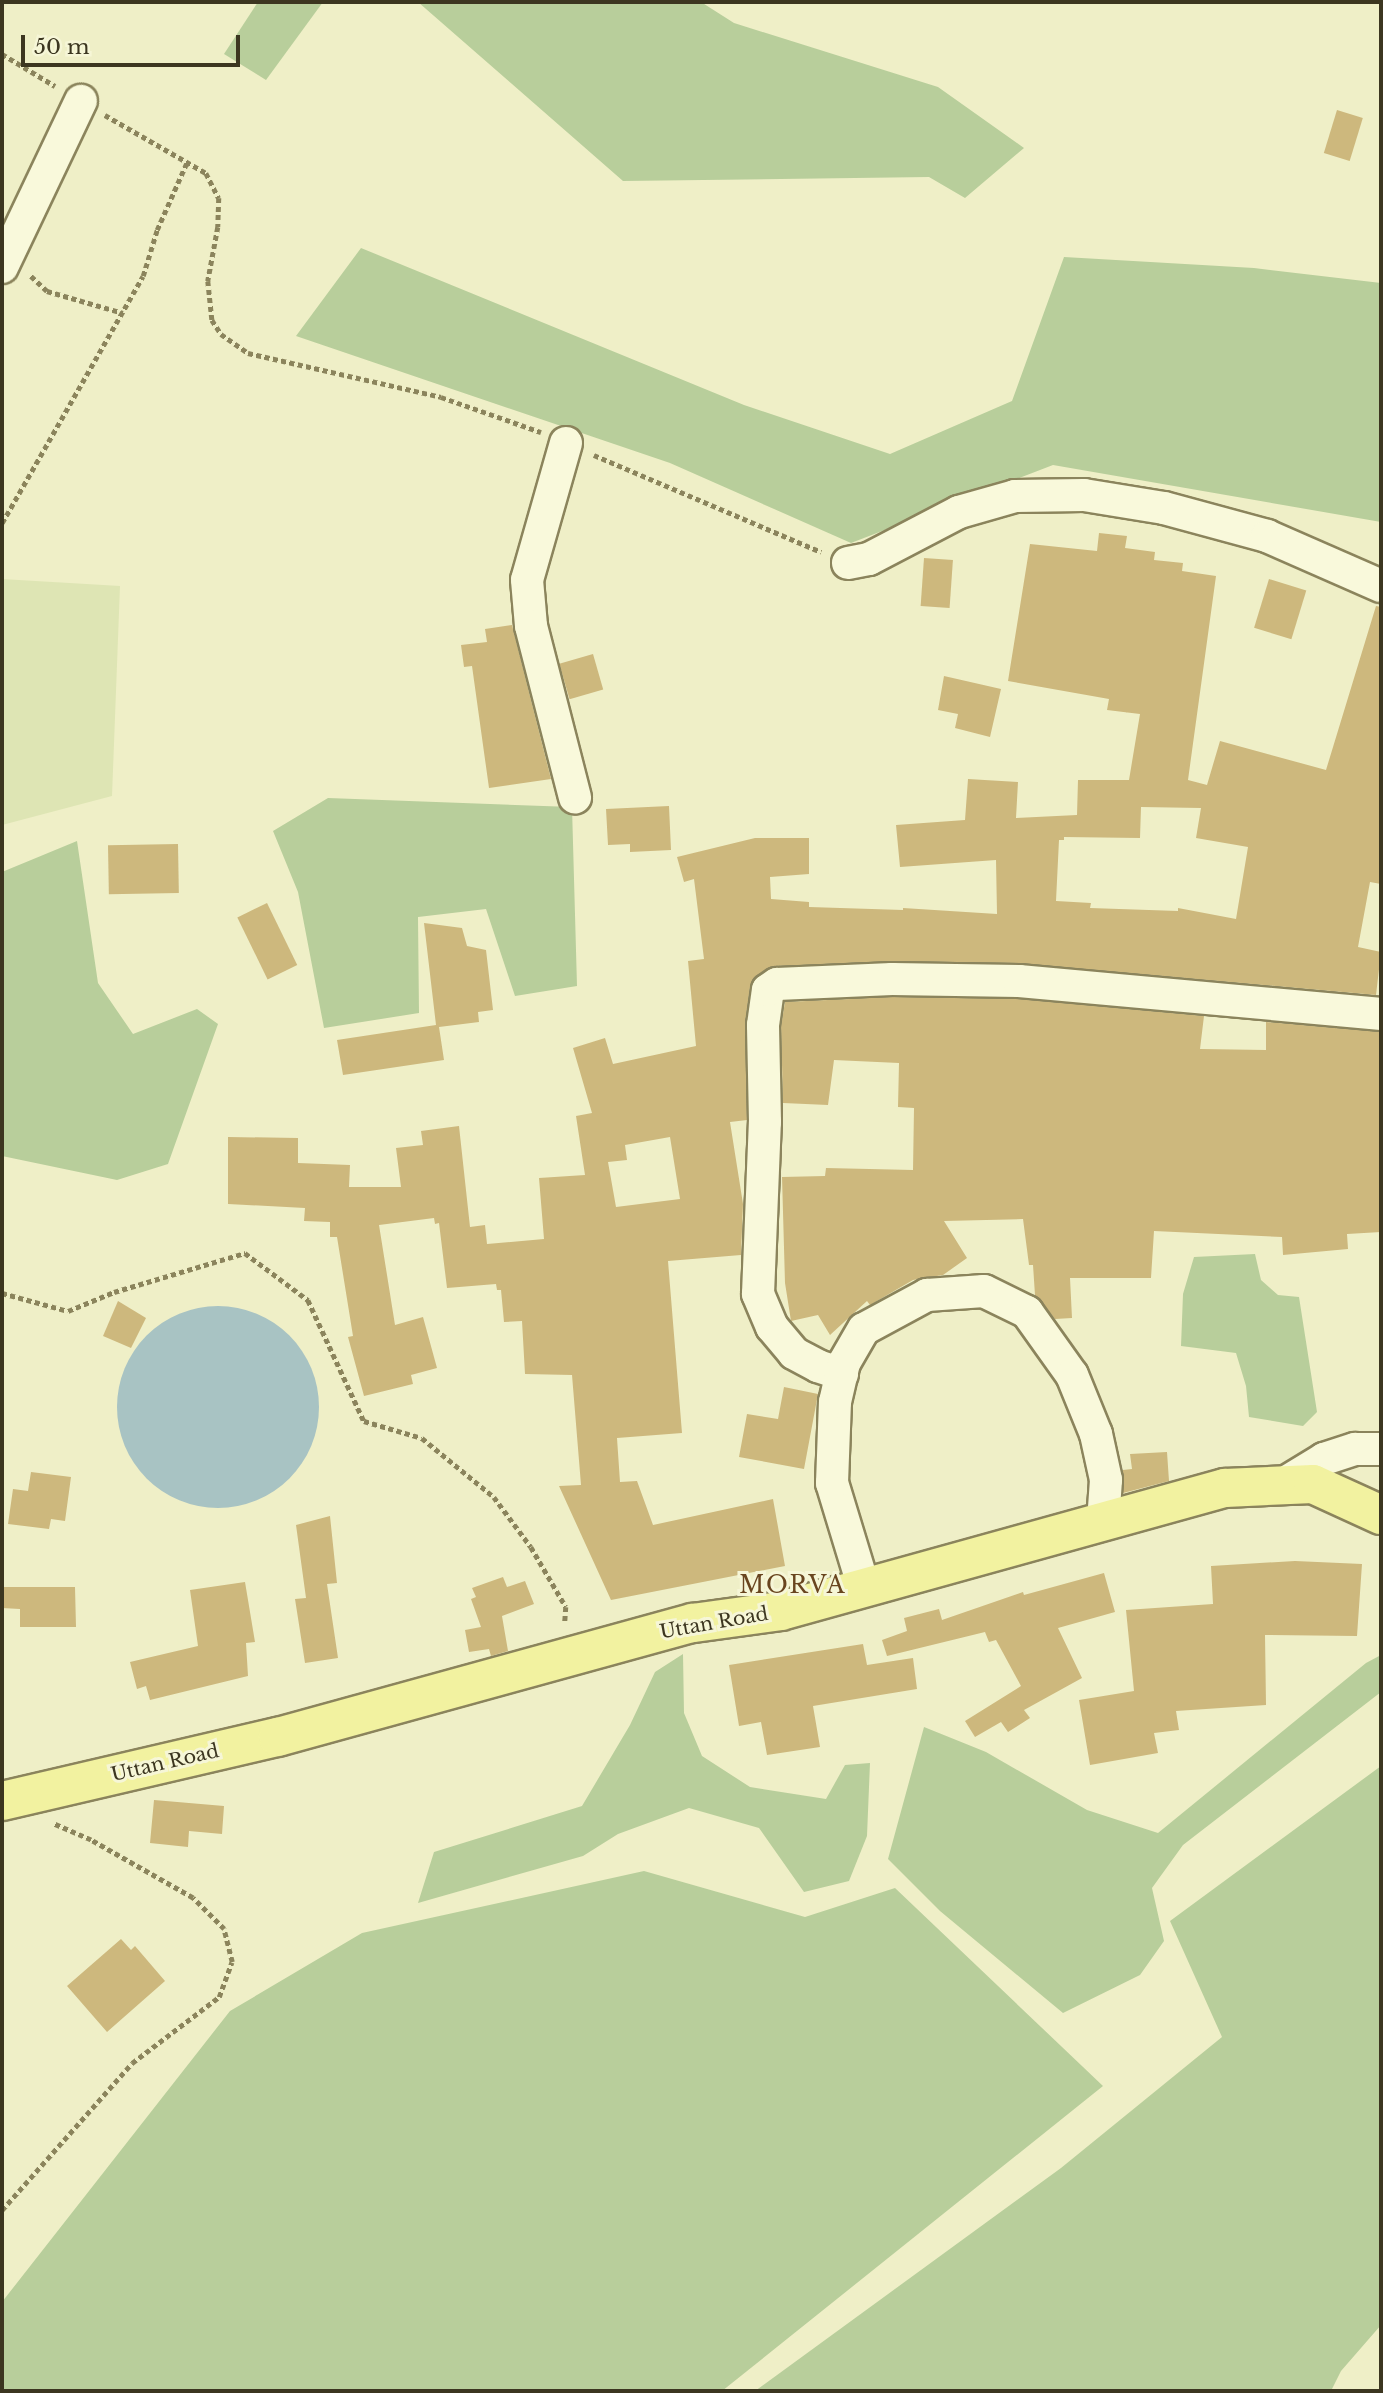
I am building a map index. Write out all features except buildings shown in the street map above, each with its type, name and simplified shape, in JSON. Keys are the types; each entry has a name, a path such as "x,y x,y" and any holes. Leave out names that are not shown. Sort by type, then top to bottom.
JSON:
{"main road":[{"name":"Uttan Road","path":"2,1801 278,1737 693,1623 781,1611 1225,1488 1313,1485 1381,1515"}],"street":[{"path":"4,261 81,101"},
{"path":"566,443 527,580 531,626 575,797"},
{"path":"848,563 869,559 959,512 1015,496 1084,495 1164,508 1267,536 1381,586"},
{"path":"842,1374 818,1366 794,1353 772,1327 758,1294 765,1122 763,1025 768,990 777,984 892,979 1019,981 1381,1014"},
{"path":"864,1588 832,1483 835,1402 844,1363 864,1329 927,1296 984,1291 1027,1312 1072,1375 1096,1434 1106,1480 1103,1522"},
{"path":"1280,1486 1324,1459 1356,1449 1381,1449"}],"path":[{"path":"2,54 206,173 219,198 218,227 208,281 212,320 221,334 248,353 441,397 509,419 848,563"},
{"path":"2,523 143,276 157,230 187,162"},
{"path":"4,261 47,291 123,313"},
{"path":"2,1293 68,1311 114,1292 245,1253 308,1300 364,1421 422,1438 494,1497 531,1547 566,1607 563,1659"},
{"path":"2,2210 132,2063 219,1997 232,1962 224,1929 193,1898 91,1840 53,1823"}],"green space":[{"path":"258,2 323,2 266,80 224,54"},
{"path":"418,2 701,2 734,23 938,87 1024,148 965,198 929,177 623,181"},
{"path":"361,248 744,405 890,454 1012,401 1064,257 1254,268 1381,283 1381,522 1053,465 851,543 670,463 296,336"},
{"path":"2,579 120,586 112,796 2,825"},
{"path":"328,798 572,807 577,986 515,996 486,909 418,917 419,1013 324,1028 298,892 273,831"},
{"path":"77,841 98,983 133,1034 197,1009 218,1024 168,1164 117,1180 2,1156 2,872"},
{"path":"1255,1254 1261,1280 1278,1295 1299,1297 1317,1412 1303,1426 1249,1417 1246,1386 1236,1353 1181,1346 1183,1294 1194,1257"},
{"path":"683,1654 684,1713 702,1756 750,1787 826,1799 845,1765 870,1763 867,1836 849,1881 804,1892 759,1828 689,1808 618,1834 583,1856 418,1903 434,1852 582,1806 630,1725 655,1672"},
{"path":"1381,1655 1381,1692 1183,1845 1152,1888 1164,1941 1140,1975 1063,2013 940,1911 888,1859 924,1727 986,1752 1087,1810 1158,1833 1366,1663"},
{"path":"1381,1766 1381,2325 1341,2371 1331,2391 755,2391 1061,2168 1222,2037 1170,1921"},
{"path":"644,1871 805,1917 895,1888 1103,2086 722,2391 2,2391 2,2302 230,2011 362,1933"}],"water":[{"path":"218,1306 257,1314 274,1323 289,1336 302,1351 311,1368 319,1407 311,1446 302,1463 289,1478 274,1491 257,1500 218,1508 179,1500 162,1491 147,1478 134,1463 125,1446 117,1407 125,1368 134,1351 147,1336 162,1323 179,1314"}],"district":[{"name":"MORVA","path":"793,1585"}]}
